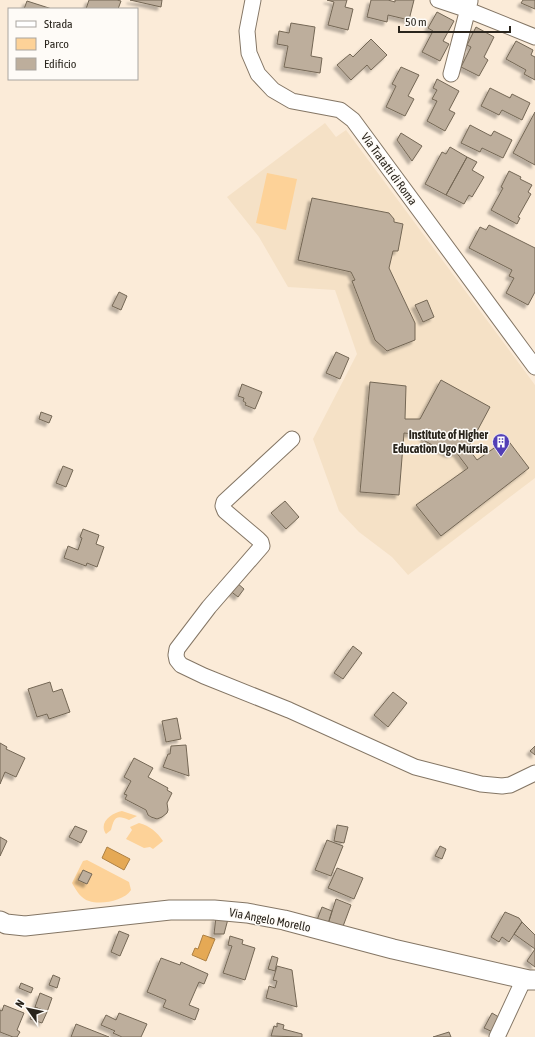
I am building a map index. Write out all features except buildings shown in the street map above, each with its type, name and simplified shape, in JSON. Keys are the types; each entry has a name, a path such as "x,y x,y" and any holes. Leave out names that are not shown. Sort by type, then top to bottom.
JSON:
{"street":[{"name":"Via Tratatti di Roma","path":"253,0 247,31 249,53 258,74 273,90 292,101 340,110 353,120 535,367"},
{"path":"438,0 469,5 535,38"},
{"path":"451,74 469,5"},
{"path":"292,439 224,502 223,506 225,512 258,539 262,546 209,607 177,649 177,660 181,665 204,676 289,710 415,767 481,784 502,786 510,785 535,773"},
{"name":"Via Angelo Morello","path":"0,921 6,924 25,926 170,910 214,910 248,913 284,920 393,950 529,979"},
{"path":"497,1037 529,979"}],"shaded area":[{"path":"325,123 336,137 346,130 535,385 535,478 408,575 392,557 359,532 339,511 313,439 357,354 335,290 288,287 259,237 227,197"},
{"path":"107,847 130,859 124,870 102,858"},
{"path":"203,935 215,939 206,961 192,955 195,948 198,949"}],"green space":[{"path":"267,173 297,179 286,230 256,223"},
{"path":"122,811 137,816 129,820 121,817 116,818 111,830 106,834 104,826 107,819 110,816"},
{"path":"139,823 153,830 163,841 153,849 150,847 144,848 126,839 132,830 130,827"},
{"path":"87,860 129,882 131,890 128,894 112,901 100,903 86,900 79,894 72,883 83,861"}],"place":[{"name":"Institute of Higher Education Ugo Mursia","path":"501,457"}]}
